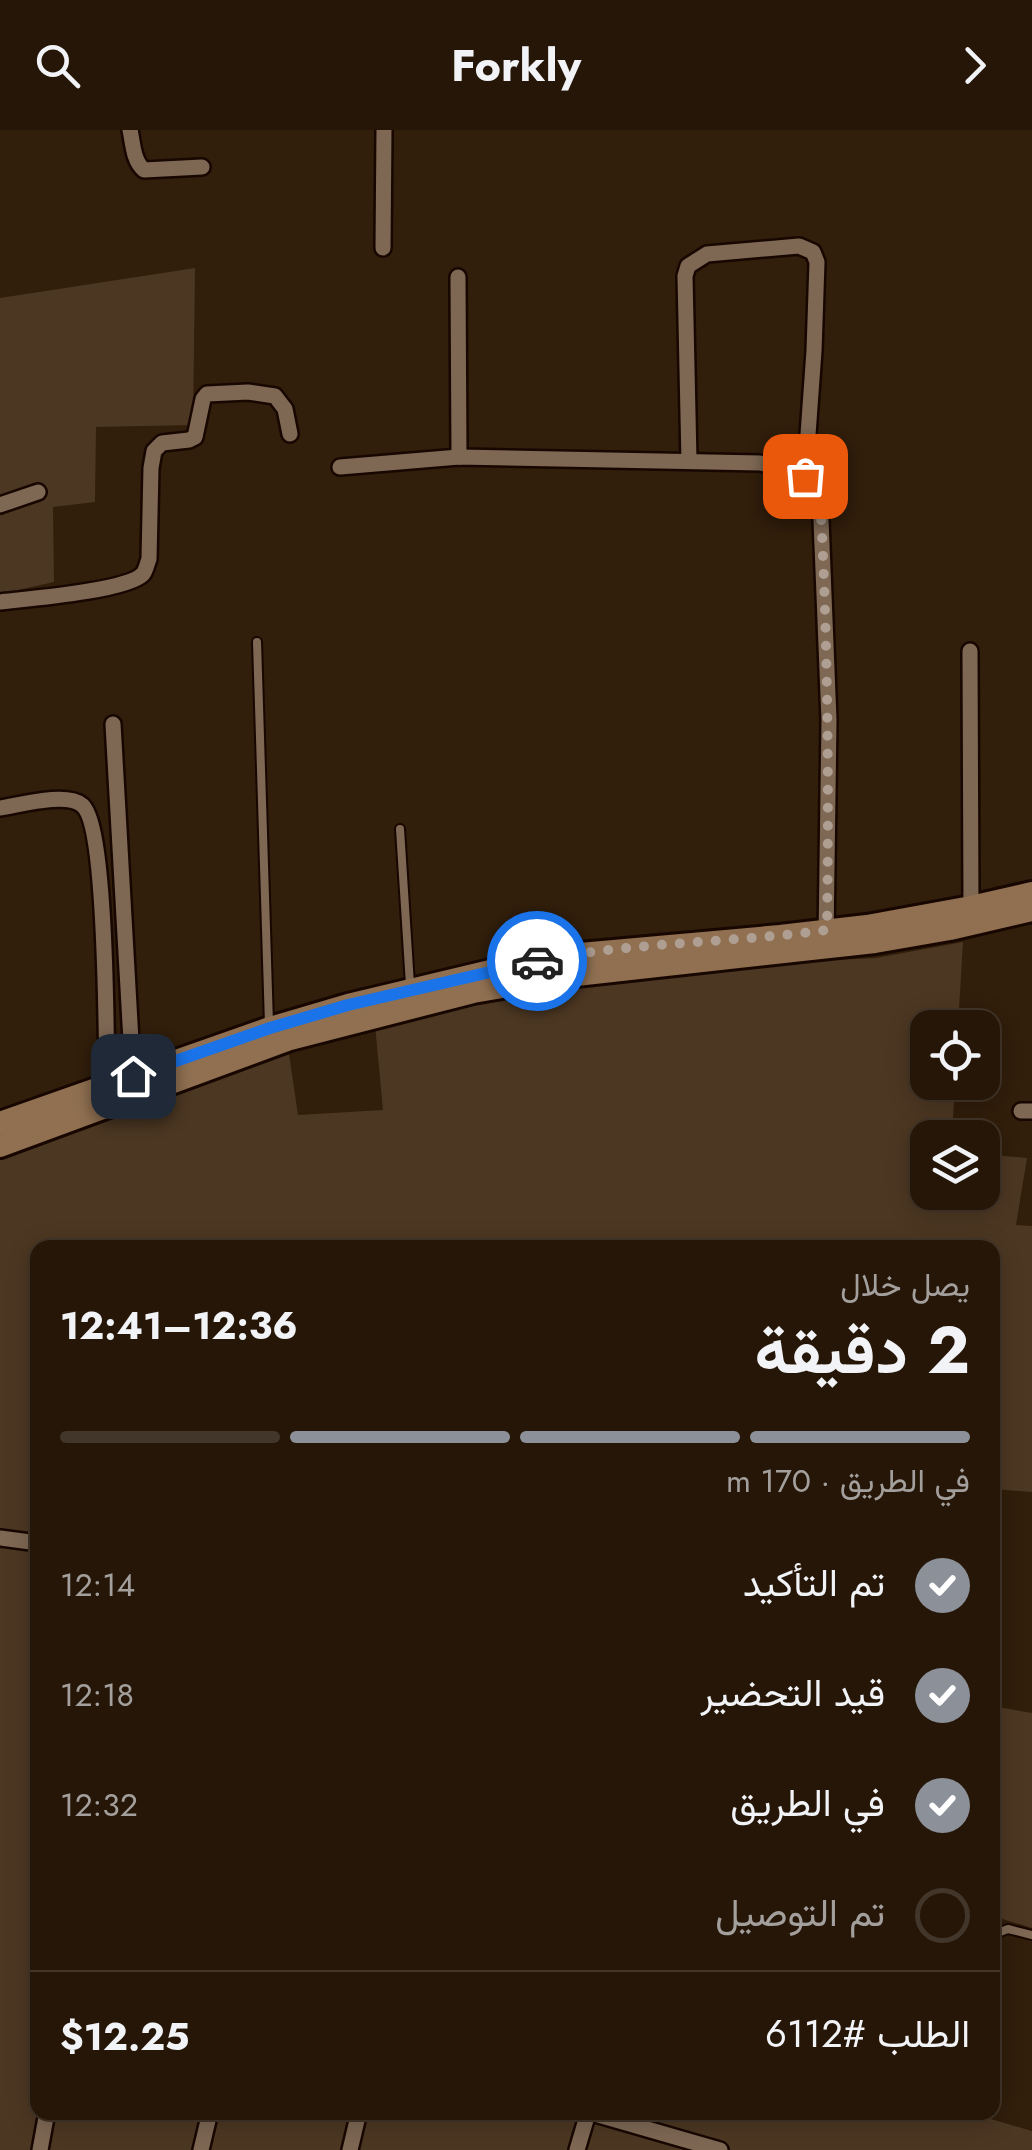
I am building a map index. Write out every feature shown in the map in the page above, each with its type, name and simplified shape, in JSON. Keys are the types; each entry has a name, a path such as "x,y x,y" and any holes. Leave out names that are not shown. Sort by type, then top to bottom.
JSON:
{"main road":[{"path":"0,1123 270,1028 411,990 569,955 780,936 826,939 867,926 1032,893"},
{"path":"0,1146 290,1040 473,992 558,976 826,939 934,932 1032,910"}],"street":[{"path":"130,130 136,159 144,170 202,167"},
{"path":"383,248 384,130"},
{"path":"689,461 685,276 688,266 707,254 798,246 813,252 817,262 805,476"},
{"path":"458,277 459,457"},
{"path":"0,602 122,584 145,572 149,559 154,451 162,443 194,438 203,399 208,394 248,392 275,396 285,408 290,434"},
{"path":"340,468 459,457 760,463 805,476 816,486 820,495 829,720 826,939"},
{"path":"0,504 38,492"},
{"path":"970,651 971,908"},
{"path":"113,724 133,1076"},
{"path":"0,808 67,799 87,809 92,821 103,930 107,1085"},
{"path":"0,1538 30,1543"},
{"path":"40,2150 46,2120"},
{"path":"201,2150 208,2120"},
{"path":"350,2150 357,2120"},
{"path":"577,2150 586,2120"},
{"path":"613,2120 720,2150"}],"lane":[{"path":"256,642 270,1028"},
{"path":"400,829 411,990"},
{"path":"1000,1932 1008,1929 1032,1935"}],"shaded area":[{"path":"195,268 193,425 96,427 95,502 53,507 54,582 0,594 0,298"},
{"path":"963,942 959,1010 910,1010 910,1100 954,1100 953,1120 910,1120 910,1210 1000,1210 1000,1156 1027,1158 1016,1225 1032,1226 1032,1492 1000,1490 1000,1240 30,1240 30,2120 994,2120 1032,2131 1032,2150 0,2150 0,1157 288,1047 298,1115 383,1110 375,1025 546,982 690,967 876,958"},
{"path":"1000,1707 1032,1713 1032,1928 1000,1918"}],"way so far":[{"path":"537,961 827,930 826,610 820,495 805,476"}],"route":[{"path":"133,1076 348,1005 537,961"}]}
